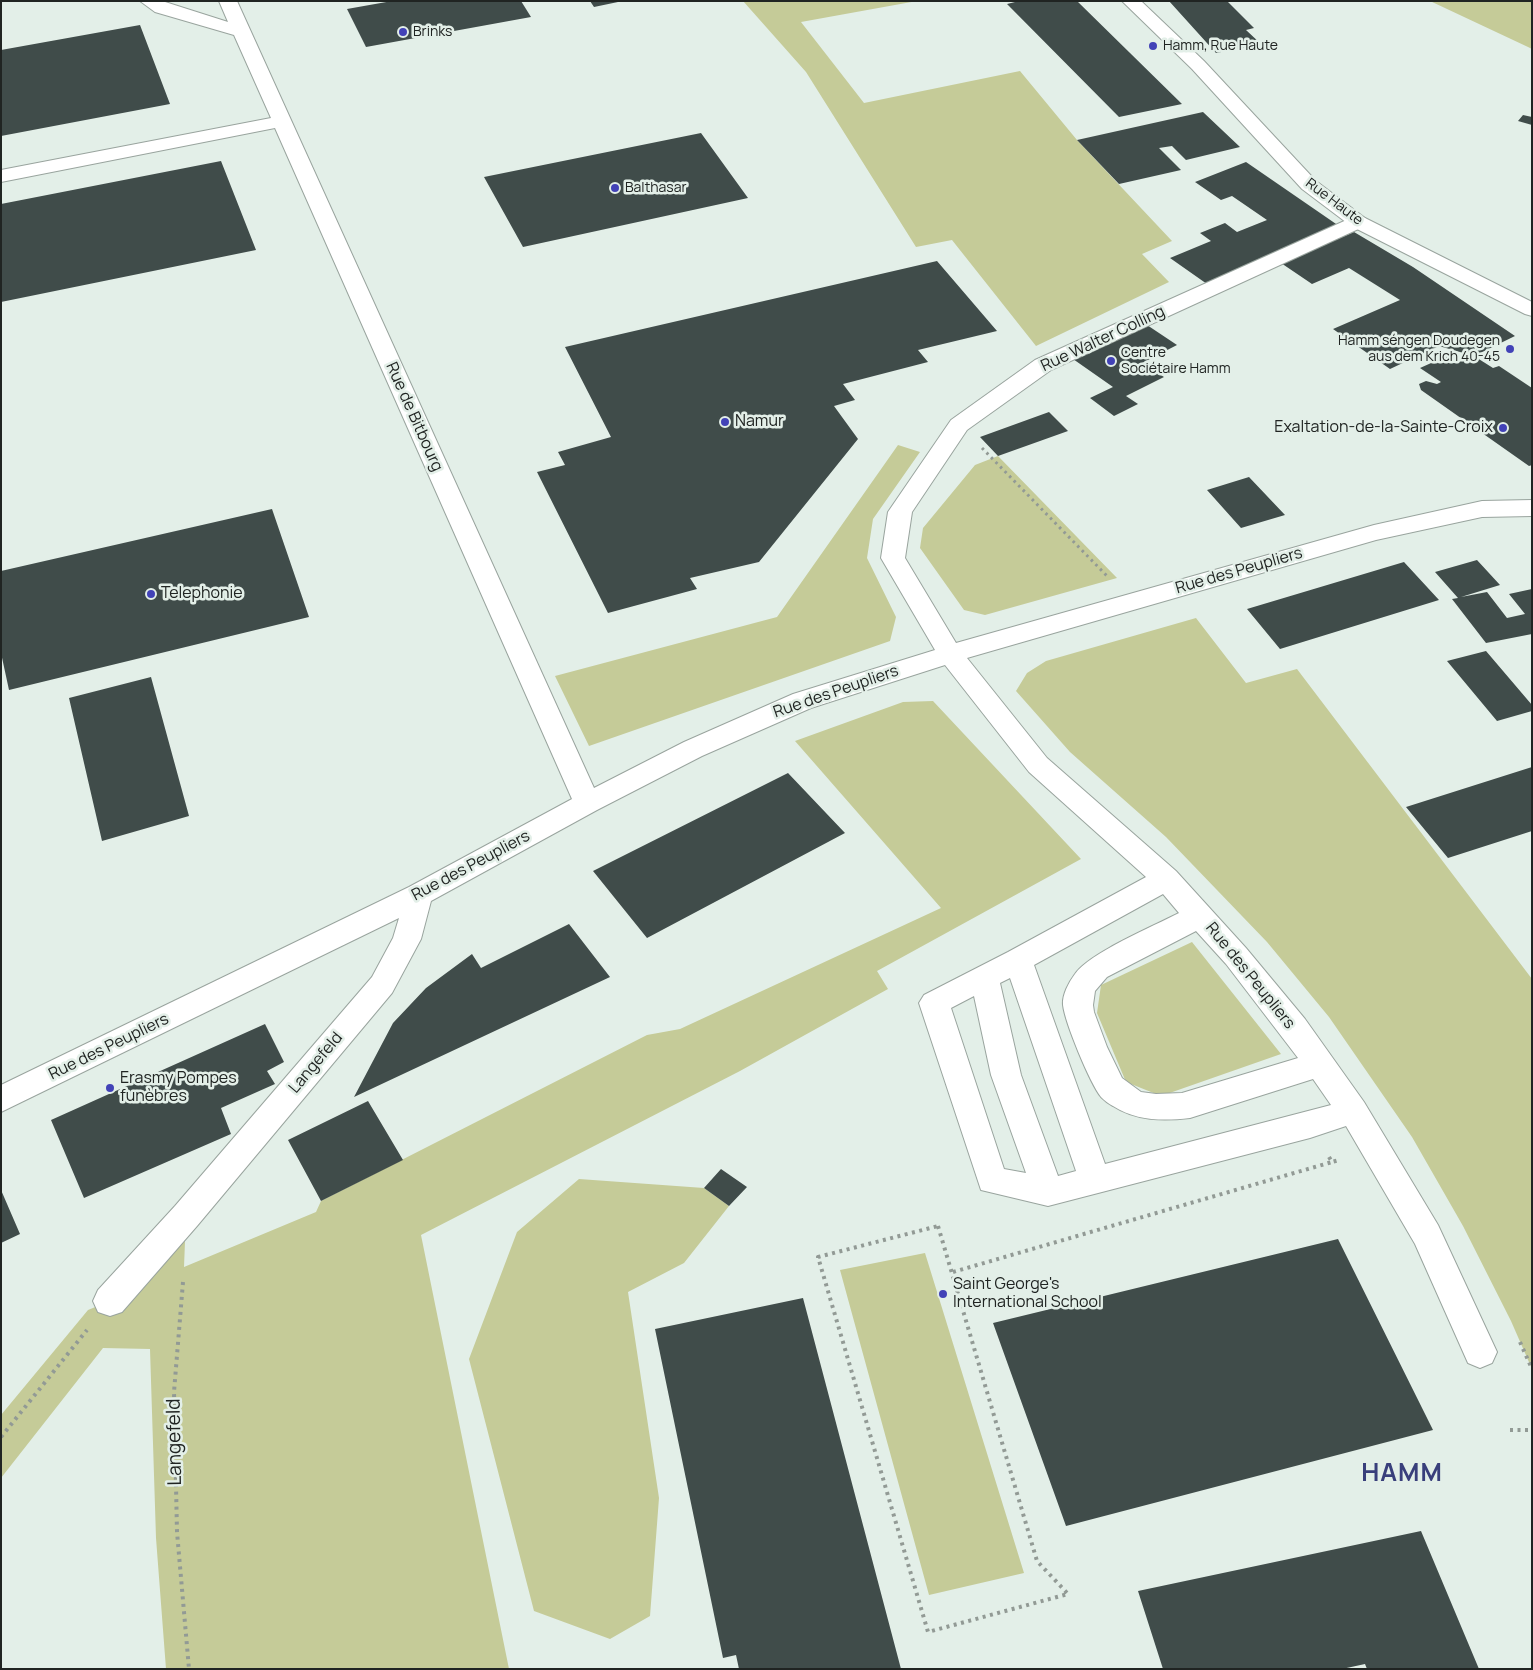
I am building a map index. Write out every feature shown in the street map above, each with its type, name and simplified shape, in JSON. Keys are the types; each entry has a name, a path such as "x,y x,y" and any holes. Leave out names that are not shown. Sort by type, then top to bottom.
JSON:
{"street":[{"path":"149,1 161,8 241,31"},
{"name":"Rue de Bitbourg","path":"228,1 587,803"},
{"name":"Rue Haute","path":"1131,1 1198,65 1309,185 1358,222 1532,310"},
{"path":"1,176 282,121"},
{"name":"Rue Walter Colling","path":"950,654 893,558 900,512 959,425 1043,365 1358,222"},
{"name":"Rue des Peupliers","path":"1,1099 419,895 587,803 693,749 802,700 950,654 1374,533 1482,509 1532,508"},
{"name":"Rue des Peupliers","path":"950,654 984,700 1038,765 1166,880 1236,956 1294,1028 1353,1111 1427,1235 1480,1352"},
{"path":"1166,880 1018,960 934,1002 992,1180 1048,1192 1310,1125 1353,1111"},
{"name":"Langefeld","path":"110,1301 186,1216 382,985 407,939 419,895"},
{"path":"1200,916 1097,969 1086,979 1078,1006 1083,1025 1111,1087 1123,1097 1140,1104 1160,1108 1176,1107 1190,1105 1319,1064"},
{"path":"1018,960 1095,1181"},
{"path":"984,977 1006,1075 1048,1192"}],"path":[{"path":"959,425 1132,601"},
{"path":"953,1272 1332,1162"},
{"path":"938,1226 953,1272 1038,1561 1068,1594 928,1632 818,1257 938,1226"},
{"name":"Langefeld","path":"183,1277 174,1392 177,1532 188,1669"},
{"path":"1,1437 110,1301"},
{"path":"1510,1430 1532,1430"}],"green space":[{"path":"743,1 917,1 801,22 864,103 1020,71 1077,140 1172,241 1142,254 1169,282 1036,346 952,240 916,247 806,72"},
{"path":"1430,1 1532,1 1532,49 1528,47"},
{"path":"898,445 920,452 873,519 867,558 896,617 890,641 589,746 555,676 777,617"},
{"path":"998,456 1117,578 985,615 964,610 920,548 923,528 975,465"},
{"path":"1196,618 1246,683 1297,669 1532,979 1532,1369 1511,1321 1463,1226 1412,1137 1329,1017 1267,942 1166,837 1070,752 1016,691 1027,673 1046,661"},
{"path":"933,701 1081,859 877,971 888,989 740,1071 421,1235 509,1669 166,1669 156,1538 150,1349 103,1348 1,1478 1,1415 88,1310 110,1301 186,1216 184,1267 316,1212 321,1201 647,1035 680,1029 941,908 795,741 903,702"},
{"path":"1192,942 1281,1054 1161,1096 1126,1082 1097,1013 1101,985"},
{"path":"579,1179 704,1188 729,1206 684,1263 628,1292 659,1498 650,1616 610,1639 534,1611 469,1359 517,1232"},
{"path":"925,1253 1024,1573 929,1595 840,1270"}],"building":[{"name":"Brinks","path":"392,1 521,1 531,17 366,47 347,9"},
{"path":"590,1 618,1 618,2 594,7"},
{"path":"1019,1 1077,1 1182,104 1119,117 1007,4"},
{"path":"1169,1 1227,1 1254,28 1246,30 1261,44 1216,53"},
{"path":"140,25 170,104 1,136 1,50"},
{"path":"1203,112 1240,147 1186,160 1172,146 1159,148 1181,170 1119,184 1077,140"},
{"path":"1523,115 1532,117 1532,125 1518,121"},
{"name":"Balthasar","path":"701,133 748,198 523,247 484,177"},
{"path":"221,161 256,250 1,302 1,204"},
{"path":"1246,162 1339,226 1207,284 1170,258 1211,241 1200,233 1225,223 1237,232 1267,220 1232,196 1221,200 1195,182"},
{"path":"1354,232 1413,267 1515,336 1474,356 1439,346 1390,369 1333,329 1400,300 1349,268 1312,284 1281,263"},
{"name":"Namur","path":"937,261 997,331 918,350 928,362 843,384 855,400 834,406 858,439 759,562 690,578 697,589 608,613 537,472 565,465 558,452 611,437 565,347"},
{"name":"Centre Sociétaire Hamm","path":"1144,323 1177,345 1142,363 1164,377 1126,396 1138,404 1114,416 1090,398 1113,387 1073,359"},
{"name":"Exaltation-de-la-Sainte-Croix","path":"1449,355 1459,362 1474,356 1493,368 1499,366 1532,388 1532,465 1529,466 1421,390 1419,384 1426,381 1437,384 1441,382 1420,368"},
{"path":"1049,412 1068,431 998,456 980,437"},
{"path":"1249,477 1285,515 1241,528 1207,490"},
{"name":"Telephonie","path":"272,509 309,617 9,690 1,653 1,571"},
{"path":"1477,560 1500,585 1461,597 1487,592 1507,618 1525,614 1509,594 1532,589 1532,634 1486,643 1452,599 1458,598 1435,572"},
{"path":"1404,562 1439,600 1280,649 1247,609"},
{"path":"1486,651 1532,705 1532,711 1497,721 1447,661"},
{"path":"151,677 189,816 102,841 69,698"},
{"path":"1532,767 1532,831 1448,858 1406,807"},
{"path":"788,773 845,833 647,938 593,871"},
{"path":"569,924 610,977 354,1097 393,1023 426,988 472,954 481,968"},
{"path":"265,1024 284,1062 267,1071 275,1084 221,1108 231,1134 84,1198 51,1120"},
{"path":"368,1101 403,1160 321,1201 288,1140"},
{"path":"721,1169 747,1187 729,1206 704,1188"},
{"path":"1,1190 20,1234 1,1243"},
{"path":"1338,1239 1433,1430 1066,1526 993,1323"},
{"path":"803,1298 901,1669 739,1669 736,1655 723,1658 655,1329"},
{"path":"1421,1531 1479,1669 1367,1669 1365,1664 1342,1669 1163,1669 1138,1591"}],"place":[{"name":"Brinks","path":"403,32"},
{"name":"Hamm, Rue Haute","path":"1153,46"},
{"name":"Balthasar","path":"615,188"},
{"name":"Hamm séngen Doudegen aus dem Krich 40-45","path":"1510,349"},
{"name":"Centre Sociétaire Hamm","path":"1111,361"},
{"name":"Namur","path":"725,422"},
{"name":"Exaltation-de-la-Sainte-Croix","path":"1503,428"},
{"name":"Telephonie","path":"151,594"},
{"name":"Erasmy Pompes funèbres","path":"110,1088"},
{"name":"Saint George's International School","path":"943,1294"}],"district":[{"name":"HAMM","path":"1402,1474"}]}
